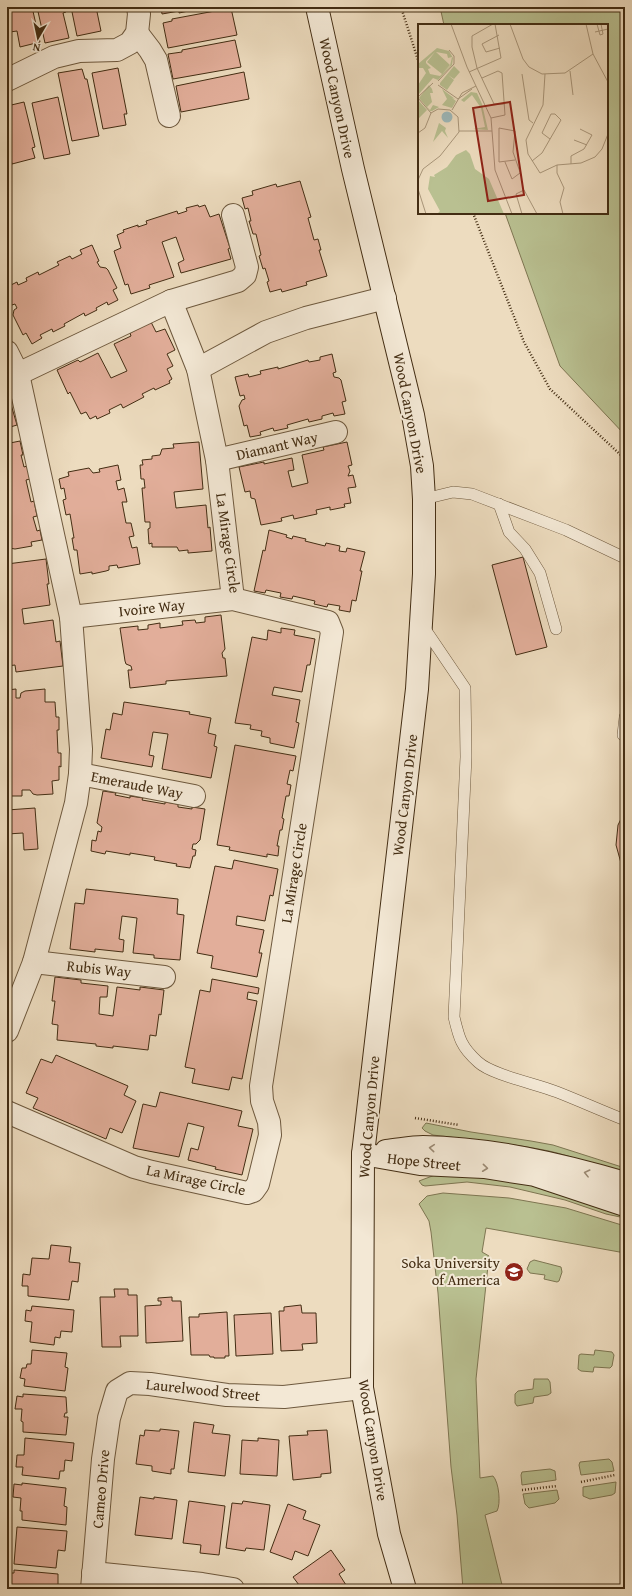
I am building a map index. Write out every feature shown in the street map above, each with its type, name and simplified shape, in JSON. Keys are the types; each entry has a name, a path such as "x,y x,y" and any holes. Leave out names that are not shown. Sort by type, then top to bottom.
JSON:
{"street":[{"path":"7,80 54,57 79,51 117,50 130,43 137,33 139,14 138,7"},
{"name":"Wood Canyon Drive","path":"317,7 353,169 413,415 422,466 424,499 424,574 417,689 363,1154 362,1388 389,1534 405,1589"},
{"path":"137,33 156,60 168,116"},
{"path":"18,374 171,300 238,281 245,275 247,267 233,215"},
{"path":"198,370 266,332 306,318 385,298"},
{"name":"La Mirage Circle","path":"7,1112 134,1167 247,1193 253,1191 258,1184 270,1135 269,1122 262,1101 261,1086 332,632 328,622 233,599 217,460 198,370 171,300"},
{"path":"7,352 18,374 71,617 80,748 80,774 76,803 34,962 7,1032"},
{"name":"Diamant Way","path":"217,460 336,432"},
{"name":"Ivoire Way","path":"71,617 233,599"},
{"name":"Emeraude Way","path":"80,774 194,796"},
{"name":"Rubis Way","path":"34,962 164,977"},
{"name":"Hope Street","path":"363,1154 422,1147 483,1152 545,1162 625,1183"},
{"name":"Hope Street","path":"363,1154 420,1164 484,1167 535,1175 625,1205"},
{"name":"Laurelwood Street","path":"118,1391 130,1383 150,1384 227,1395 284,1397 362,1388"},
{"name":"Cameo Drive","path":"93,1581 103,1458 109,1418 118,1391"},
{"path":"93,1581 202,1584 233,1589"}],"lane":[{"path":"424,499 453,492 472,494 566,530 625,558"},
{"path":"499,504 509,532 525,549 540,573 556,629"},
{"path":"421,624 465,688 466,757 454,1017 459,1039 466,1050 479,1063 492,1070 557,1092 625,1120"},
{"path":"623,735 625,717"}],"path":[{"path":"401,7 418,60"},
{"path":"473,214 524,342 550,389 625,459"},
{"path":"581,1482 615,1475"},
{"path":"522,1490 557,1486"}],"green space":[{"path":"440,7 625,7 625,435 560,366 505,214 608,214 608,24 444,24"},
{"path":"426,1123 553,1145 625,1168 625,1175 549,1151 433,1135 422,1128"},
{"path":"435,1175 482,1177 525,1184 554,1191 625,1213 625,1218 606,1214 565,1200 510,1187 467,1182 425,1186 419,1181"},
{"path":"443,1193 509,1198 566,1208 625,1226 625,1253 486,1228 482,1252 489,1256 476,1379 480,1478 493,1476 497,1483 499,1503 497,1511 485,1515 503,1589 463,1589 457,1515 451,1467 438,1293 429,1221 419,1204 427,1196"},
{"path":"534,1260 561,1267 562,1272 559,1281 557,1282 544,1279 545,1275 530,1273 527,1269 530,1262"},
{"path":"595,1350 612,1352 614,1355 612,1366 610,1368 594,1367 593,1372 581,1371 578,1369 579,1355 594,1355"},
{"path":"534,1379 548,1379 550,1382 551,1393 548,1395 534,1397 533,1403 517,1406 515,1403 515,1394 518,1391 533,1389"},
{"path":"609,1459 612,1462 614,1471 581,1475 579,1465 580,1462"},
{"path":"550,1469 555,1471 556,1480 522,1485 522,1472"},
{"path":"616,1482 615,1493 612,1495 590,1499 583,1496 583,1487"},
{"path":"557,1490 559,1499 555,1503 529,1508 525,1504 523,1494"}],"building":[{"path":"7,7 32,7 40,42 20,47 17,31 10,32 7,18"},
{"path":"37,7 65,7 66,12 63,13 69,38 45,43"},
{"path":"71,7 96,7 101,31 77,36"},
{"path":"161,7 207,7 179,13 179,11 162,14"},
{"path":"231,8 237,35 168,48 163,23 172,21 172,19"},
{"path":"235,40 241,67 173,79 168,54"},
{"path":"118,68 127,114 124,114 126,125 103,129 92,73"},
{"path":"82,69 85,79 87,79 99,136 72,141 58,73"},
{"path":"244,72 249,99 181,112 176,86"},
{"path":"58,97 70,154 44,159 32,103"},
{"path":"24,102 35,147 32,148 35,158 12,164 7,144 7,106"},
{"path":"300,181 311,217 308,218 314,240 318,239 321,250 319,250 327,276 306,282 307,285 282,292 281,289 270,292 267,282 269,281 259,256 261,255 256,234 253,234 249,221 251,221 248,208 245,209 242,198 253,195 252,191 276,184 277,187"},
{"path":"198,205 199,207 205,205 210,217 219,214 230,248 228,249 231,259 181,273 178,263 184,260 176,237 162,242 174,277 149,285 150,288 131,294 128,284 125,285 114,251 121,248 117,235 124,232 123,230 138,225 138,227 147,224 146,221 177,211 178,214 187,211 186,208"},
{"path":"92,245 99,261 97,262 100,267 108,270 117,288 113,290 118,300 108,305 107,302 96,308 97,310 85,316 84,313 53,332 52,329 40,335 42,338 32,344 26,333 23,335 13,315 14,310 17,308 15,304 12,305 7,295 7,287 17,282 18,285 27,281 26,278 38,272 39,275 59,265 57,262 70,256 72,259 82,254 80,250"},
{"path":"151,322 156,332 165,329 175,350 167,354 173,366 167,369 172,379 169,381 170,383 142,394 144,397 123,408 121,404 109,410 110,413 97,419 96,416 90,419 86,412 81,414 70,392 68,394 57,370 78,360 80,362 98,353 111,378 127,371 114,344 131,336 130,333"},
{"path":"332,354 336,372 333,373 334,377 341,380 346,401 342,402 345,414 334,416 333,413 322,416 322,419 309,422 308,419 287,425 288,428 274,431 273,428 260,432 261,435 250,437 247,425 244,426 239,406 242,400 245,399 244,395 240,396 235,377 248,374 249,377 261,374 260,371 278,367 278,369 308,360 309,362 320,360 320,357"},
{"path":"10,401 17,425 7,428 7,402"},
{"path":"9,441 10,443 20,441 24,467 27,466 30,479 26,480 31,502 34,501 37,516 33,517 37,531 40,530 42,540 31,542 32,546 15,549 7,546 7,442"},
{"path":"199,442 203,489 174,492 176,508 206,505 212,551 188,553 188,550 179,551 177,547 152,547 152,543 149,544 148,529 150,528 150,522 145,522 142,488 145,488 144,479 141,479 140,465 143,465 142,460 152,459 152,456 160,455 162,449 174,448 173,444"},
{"path":"347,442 352,465 348,466 350,471 348,476 353,475 356,487 348,488 351,503 344,504 345,507 330,510 330,507 316,510 317,514 294,519 293,515 281,518 282,521 261,525 255,499 251,498 250,491 245,492 239,467 264,462 264,464 292,458 294,470 288,471 292,487 308,483 302,455 324,450 323,447"},
{"path":"118,465 121,480 116,481 118,490 124,488 127,502 122,502 126,523 131,523 134,536 129,537 132,548 137,547 140,564 118,568 117,565 109,566 109,570 106,571 92,574 92,572 80,574 77,550 74,550 72,538 74,538 70,514 66,515 63,500 66,499 64,488 61,489 59,479 69,476 68,472 89,468 93,473 100,472 99,469"},
{"path":"269,530 287,535 286,537 292,539 293,536 325,546 326,543 340,546 339,551 346,552 347,548 365,552 360,571 362,571 356,601 352,600 350,612 339,610 340,606 328,604 327,607 314,604 315,601 293,596 292,599 280,597 281,593 266,590 265,593 254,591"},
{"path":"523,557 547,647 516,655 492,565"},
{"path":"46,559 50,605 22,609 24,624 53,620 56,642 60,641 63,666 16,672 15,665 7,666 7,564"},
{"path":"221,615 225,649 222,653 223,658 225,658 227,676 166,681 166,684 130,688 128,670 132,670 131,666 126,664 125,661 120,628 138,626 138,630 148,629 148,625 160,623 160,628 183,625 182,621 195,620 196,623 205,622 205,617"},
{"path":"281,628 295,630 294,635 315,639 310,665 307,665 302,692 274,687 272,695 300,700 296,722 299,723 294,748 270,743 270,738 261,736 262,731 250,729 251,725 235,723 252,637 267,640 268,630 281,633"},
{"path":"16,689 16,698 20,698 21,693 25,691 45,689 45,702 55,702 56,717 59,717 59,730 57,730 58,753 61,753 61,767 59,766 59,780 52,781 53,794 37,795 33,794 30,790 22,790 22,796 7,796 7,690"},
{"path":"124,702 190,712 189,714 211,718 208,733 216,735 214,746 217,747 211,778 162,769 168,734 153,732 149,755 154,756 152,767 101,758 106,729 110,730 113,713 122,715"},
{"path":"235,745 296,756 293,771 290,770 287,784 291,785 289,796 286,796 282,818 284,819 277,846 279,846 278,856 267,854 267,857 229,850 230,847 217,845"},
{"path":"103,791 116,793 115,795 130,798 130,796 143,798 142,800 165,804 165,802 178,804 178,807 205,809 200,840 196,844 193,844 192,849 196,850 190,868 154,860 155,857 106,851 105,854 91,851 92,840 96,841 98,831 101,832 102,827 97,823"},
{"path":"35,808 38,849 24,850 23,833 7,834 7,810"},
{"path":"625,811 625,869 621,863 616,845 618,825"},
{"path":"234,860 278,869 273,896 270,895 265,921 237,916 236,925 264,930 259,953 262,953 257,977 211,968 213,956 197,953 215,866 232,869"},
{"path":"86,889 178,899 177,914 184,915 180,960 154,958 154,955 133,953 137,918 122,916 119,939 124,940 123,952 95,949 95,952 70,949 75,903 84,904"},
{"path":"55,977 81,980 81,983 108,986 107,997 100,997 99,1014 113,1016 117,987 140,990 140,987 164,990 161,1015 159,1014 156,1036 150,1035 148,1050 113,1046 113,1048 96,1046 96,1044 57,1040 58,1025 52,1024 55,1001 52,1001"},
{"path":"212,979 259,988 258,994 248,992 247,999 257,1001 242,1079 232,1077 229,1090 192,1083 195,1069 185,1067 200,990 210,992"},
{"path":"56,1055 128,1086 124,1095 136,1101 122,1133 110,1128 106,1139 33,1108 38,1098 26,1093 41,1059 52,1063"},
{"path":"160,1092 242,1111 238,1126 253,1129 242,1175 215,1169 216,1167 188,1160 191,1148 198,1150 204,1127 188,1123 179,1157 133,1148 143,1104 156,1107"},
{"path":"51,1245 71,1247 69,1262 80,1263 78,1282 72,1281 69,1300 28,1296 28,1286 22,1286 23,1274 30,1275 32,1258 49,1259"},
{"path":"114,1289 128,1289 128,1295 137,1295 138,1336 120,1336 121,1347 102,1347 100,1297 115,1297"},
{"path":"172,1297 172,1301 181,1301 183,1341 146,1343 145,1306 161,1305 161,1301 158,1301 158,1298"},
{"path":"301,1305 302,1313 316,1313 317,1343 302,1344 303,1350 281,1351 279,1311 284,1311 284,1307"},
{"path":"32,1306 74,1310 72,1332 61,1331 60,1338 55,1337 54,1345 30,1342 32,1322 25,1321 26,1310 31,1311"},
{"path":"227,1312 229,1356 225,1356 225,1358 214,1358 210,1357 209,1355 191,1355 189,1317 199,1317 199,1314"},
{"path":"271,1313 273,1354 236,1356 234,1315"},
{"path":"32,1350 67,1353 65,1367 68,1368 65,1391 24,1386 25,1379 20,1378 22,1368 26,1368 27,1364 31,1364"},
{"path":"23,1394 66,1397 67,1413 65,1413 64,1417 68,1417 66,1435 23,1432 23,1422 21,1421 22,1409 15,1409 17,1396 23,1397"},
{"path":"194,1422 214,1425 212,1433 230,1435 225,1476 188,1472"},
{"path":"160,1429 179,1431 174,1469 171,1469 171,1474 152,1471 152,1466 136,1464 140,1435 144,1436 145,1430 160,1431"},
{"path":"327,1430 331,1473 321,1474 321,1477 293,1480 289,1436 308,1435 307,1431"},
{"path":"25,1438 74,1443 72,1461 65,1460 64,1471 60,1471 59,1479 22,1475 23,1467 16,1467 17,1455 24,1455"},
{"path":"258,1438 279,1440 277,1476 240,1474 242,1440 258,1441"},
{"path":"22,1483 66,1488 64,1506 67,1507 66,1525 22,1520 22,1511 20,1511 21,1498 13,1497 14,1484 22,1485"},
{"path":"140,1497 177,1500 172,1539 135,1535"},
{"path":"189,1501 225,1506 219,1555 200,1553 201,1545 183,1543"},
{"path":"243,1501 270,1505 264,1550 246,1548 245,1551 226,1548 232,1503 242,1504"},
{"path":"288,1504 306,1511 303,1519 320,1525 308,1556 295,1551 292,1560 270,1552"},
{"path":"17,1527 67,1531 65,1551 58,1550 56,1568 14,1564"},
{"path":"331,1550 345,1570 339,1574 346,1585 341,1589 302,1589 293,1577"},
{"path":"14,1570 58,1574 58,1589 12,1589 13,1586 7,1585 7,1573 14,1573"}],"place":[{"name":"Soka University of America","path":"514,1272"}]}
